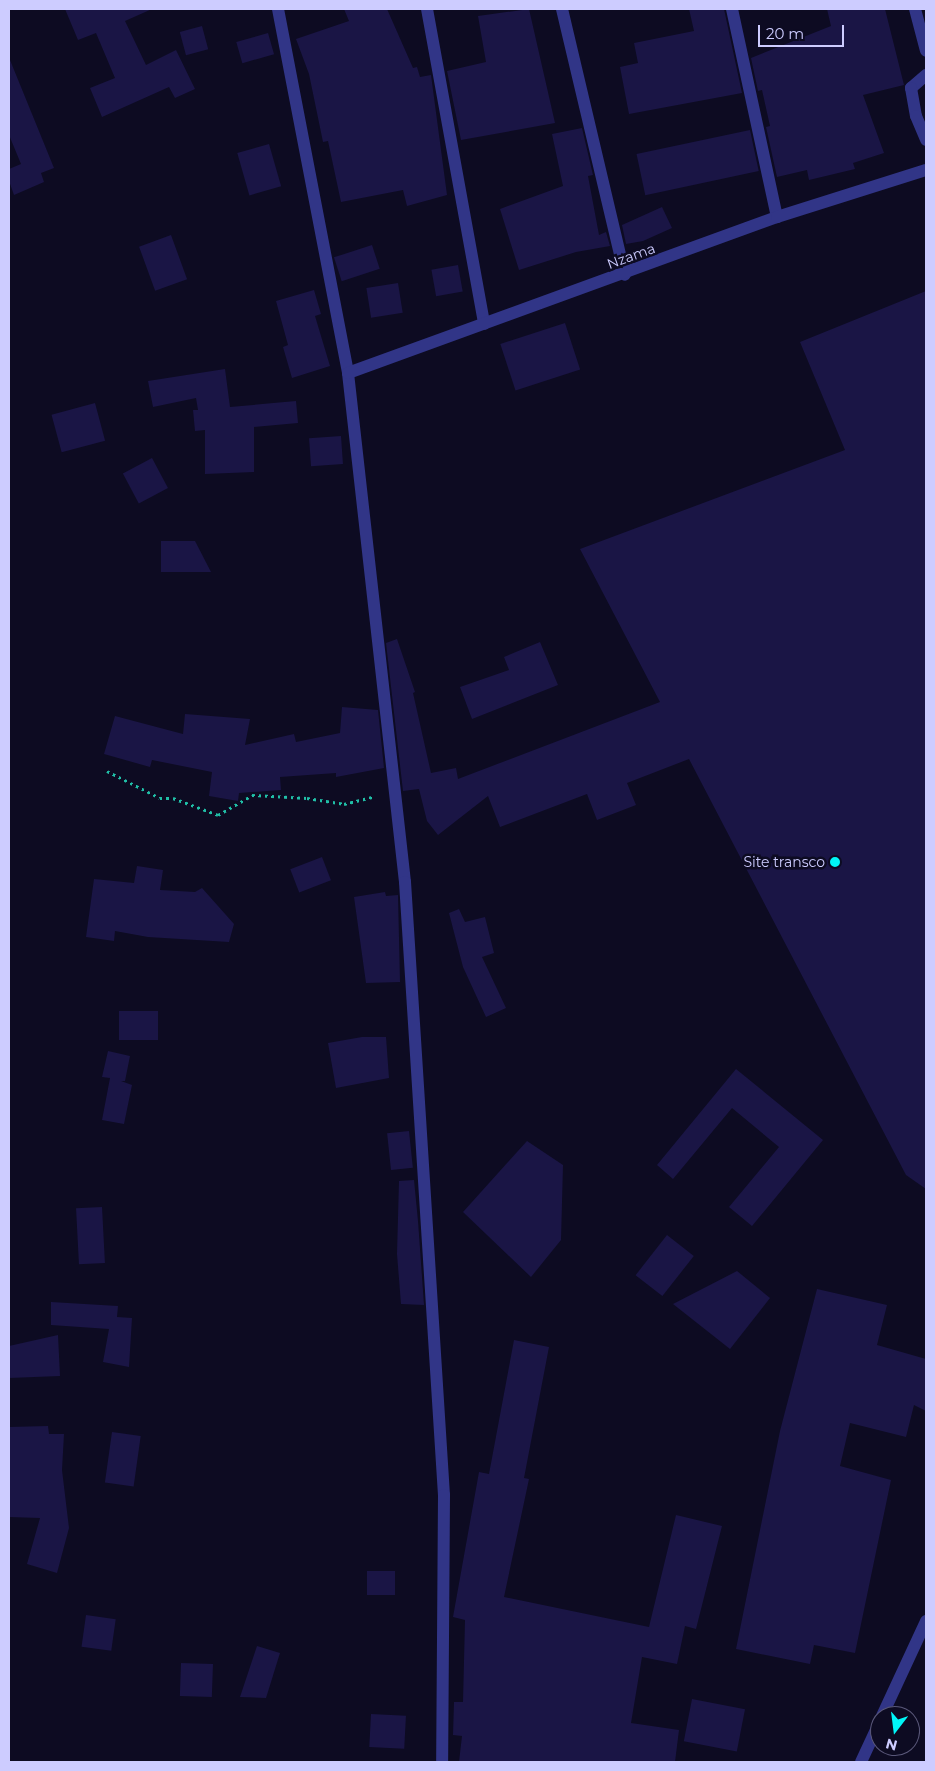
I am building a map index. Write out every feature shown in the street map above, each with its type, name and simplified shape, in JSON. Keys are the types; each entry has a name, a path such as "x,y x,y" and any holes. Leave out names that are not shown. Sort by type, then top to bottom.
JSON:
{"street":[{"path":"278,9 348,373 405,882 444,1495 442,1762"},
{"path":"426,9 484,324"},
{"path":"562,9 625,274"},
{"path":"732,9 777,217"},
{"path":"915,9 926,51"},
{"path":"926,75 911,88 916,116 926,140"},
{"name":"Nzama","path":"348,373 625,274 777,217 926,170"},
{"path":"887,1706 926,1624"},
{"path":"861,1762 870,1743"}],"path":[{"path":"107,771 160,798 173,798 218,815 252,795 307,798 344,804 395,791"}],"building":[{"path":"65,9 152,9 125,21 146,65 176,50 195,89 175,98 169,87 102,117 90,88 115,78 96,33 78,40"},
{"path":"344,9 387,9 413,68 417,67 420,77 431,75 447,195 407,206 403,190 341,202 328,141 323,142 309,74 296,39 349,21"},
{"path":"529,9 555,123 461,140 447,71 486,62 478,16"},
{"path":"689,9 724,9 742,93 629,114 620,67 638,63 634,43 694,31"},
{"path":"827,9 885,9 904,85 863,95 884,153 853,163 855,169 809,180 807,170 777,177 766,127 770,126 762,90 758,91 751,58 831,26"},
{"path":"202,26 208,49 186,55 180,32"},
{"path":"268,33 274,54 242,63 236,42"},
{"path":"10,60 54,168 41,173 44,182 14,195 9,181 9,169 21,164 9,135"},
{"path":"582,128 593,175 588,176 599,235 606,232 610,246 576,252 519,270 500,209 563,186 552,134"},
{"path":"750,130 759,171 645,195 637,154"},
{"path":"269,144 281,186 249,195 237,153"},
{"path":"662,207 672,228 643,241 626,244 622,225"},
{"path":"171,235 187,279 155,291 139,247"},
{"path":"372,245 380,269 342,281 334,257"},
{"path":"458,265 463,292 436,296 431,270"},
{"path":"398,283 403,313 371,318 366,288"},
{"path":"314,290 321,314 315,316 330,366 292,378 283,347 288,345 276,301"},
{"name":"Site transco","path":"926,291 926,1189 906,1175 689,759 627,783 636,805 597,820 587,794 500,827 488,796 438,835 427,821 419,789 403,791 386,643 397,639 415,692 413,693 431,773 456,768 458,779 660,702 580,549 845,450 800,342"},
{"path":"565,323 580,370 515,391 500,344"},
{"path":"225,369 230,407 296,401 298,423 254,427 254,472 205,474 205,430 195,431 193,410 198,410 196,398 153,407 148,381"},
{"path":"95,403 105,441 62,452 52,415"},
{"path":"341,436 343,464 311,466 309,438"},
{"path":"152,458 168,488 139,504 123,473"},
{"path":"161,541 195,541 211,572 161,572"},
{"path":"540,642 558,685 472,719 460,687 509,670 504,657"},
{"path":"342,707 378,710 384,768 336,777 336,773 280,777 281,790 239,793 238,801 209,796 212,772 152,760 150,767 104,754 115,716 183,734 185,714 250,719 245,745 294,734 296,742 340,733"},
{"path":"322,857 331,880 299,893 290,869"},
{"path":"137,866 163,870 160,890 195,892 202,888 234,924 229,942 148,937 115,931 114,941 86,937 94,879 134,883"},
{"path":"385,892 386,896 398,895 400,982 366,983 354,897"},
{"path":"459,909 465,922 485,917 494,953 482,957 506,1008 486,1017 463,967 449,913"},
{"path":"119,1011 158,1011 158,1040 119,1040"},
{"path":"362,1037 386,1037 389,1078 336,1088 328,1043"},
{"path":"108,1051 130,1056 125,1081 121,1081 132,1085 124,1124 102,1120 110,1078 102,1077"},
{"path":"736,1069 823,1140 752,1226 729,1207 779,1147 732,1108 673,1179 657,1165"},
{"path":"409,1131 413,1168 391,1170 387,1133"},
{"path":"527,1141 563,1165 561,1240 531,1277 463,1212"},
{"path":"414,1180 424,1305 401,1304 397,1254 399,1181"},
{"path":"102,1207 105,1263 79,1264 76,1208"},
{"path":"667,1235 694,1256 662,1296 636,1275"},
{"path":"737,1271 770,1298 730,1349 673,1304"},
{"path":"817,1289 887,1305 877,1345 926,1359 926,1411 914,1405 906,1437 850,1423 840,1466 891,1480 855,1653 814,1645 810,1664 736,1649 780,1431"},
{"path":"51,1302 118,1306 117,1317 132,1318 129,1367 103,1362 109,1329 51,1325"},
{"path":"58,1335 60,1376 9,1378 9,1346"},
{"path":"514,1340 549,1347 524,1478 529,1479 504,1597 649,1627 676,1515 722,1526 696,1629 685,1626 677,1664 642,1657 631,1723 679,1730 675,1762 459,1762 462,1736 453,1735 454,1702 463,1702 465,1620 453,1617 479,1472 489,1474"},
{"path":"48,1426 49,1434 64,1434 62,1470 69,1528 57,1573 27,1564 40,1518 9,1517 9,1427"},
{"path":"112,1432 141,1436 134,1487 105,1483"},
{"path":"367,1571 395,1571 395,1595 367,1595"},
{"path":"86,1615 116,1619 111,1651 82,1647"},
{"path":"257,1646 280,1653 266,1698 240,1697"},
{"path":"181,1663 213,1664 212,1697 180,1696"},
{"path":"692,1699 745,1709 737,1752 684,1741"},
{"path":"371,1714 406,1716 404,1749 369,1747"}],"place":[{"name":"Site transco","path":"835,862"}]}
